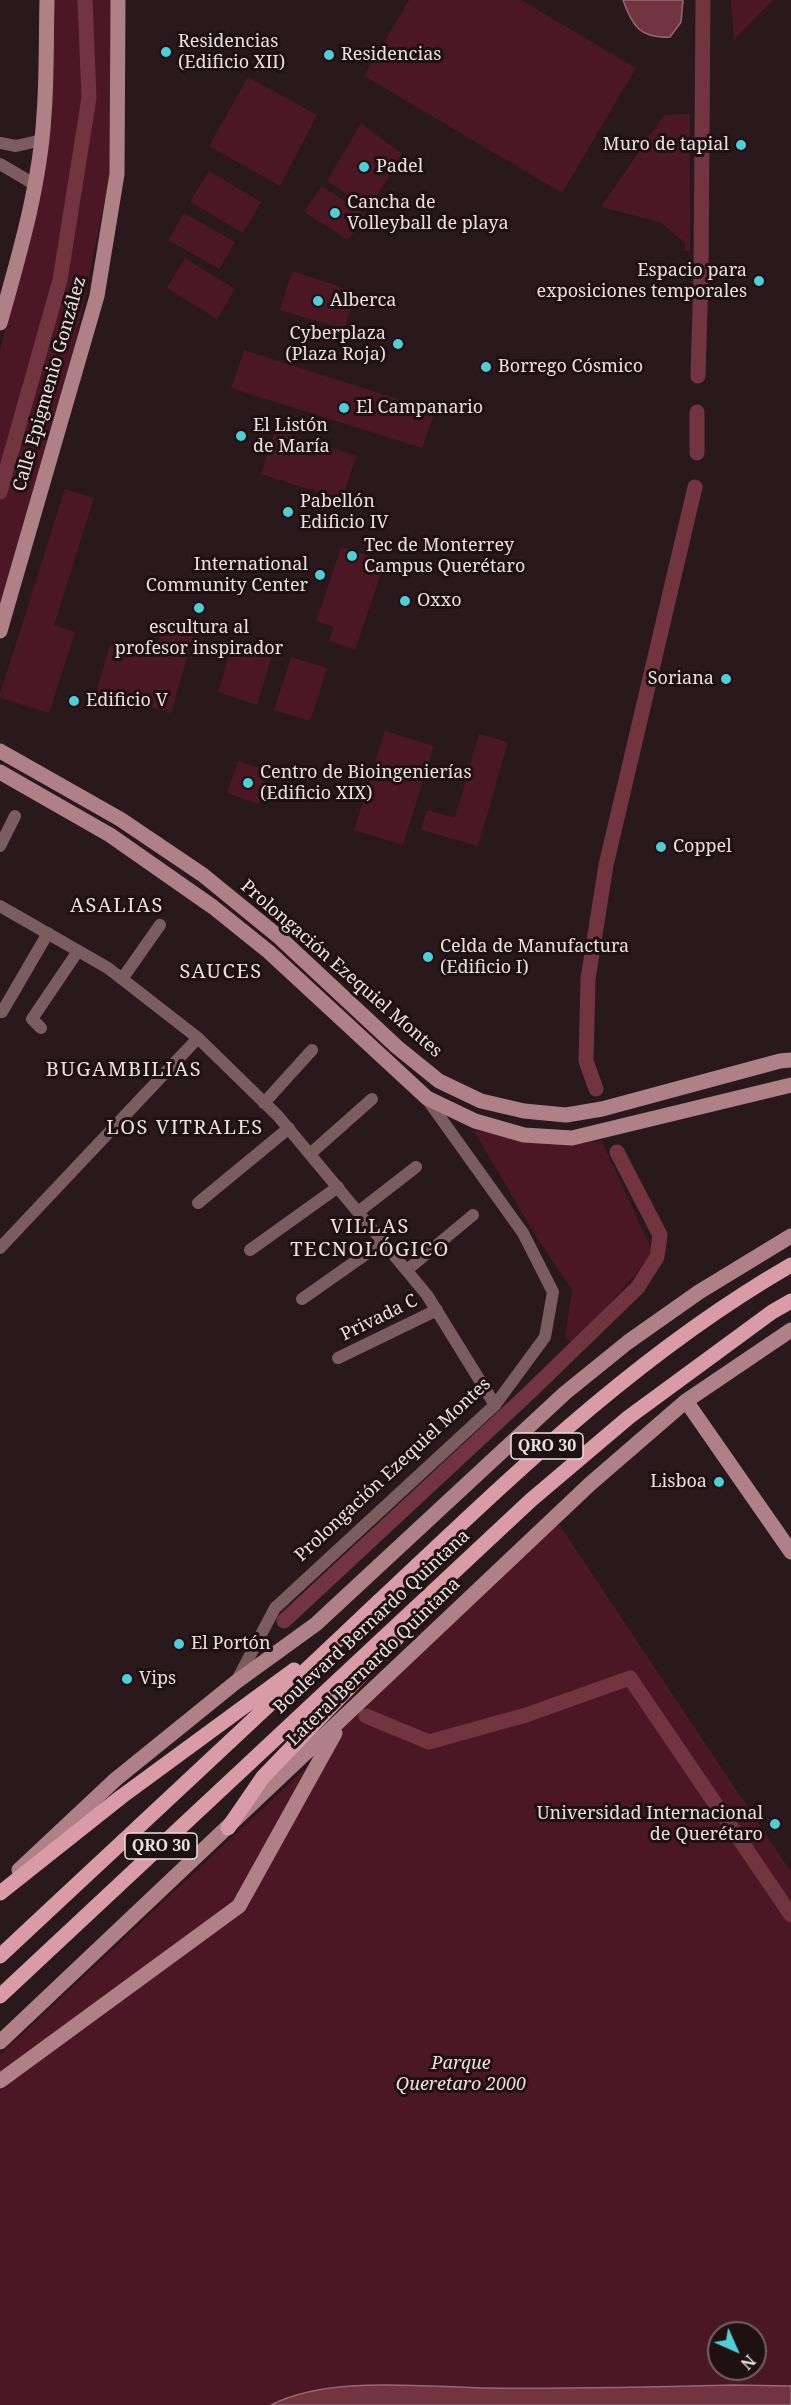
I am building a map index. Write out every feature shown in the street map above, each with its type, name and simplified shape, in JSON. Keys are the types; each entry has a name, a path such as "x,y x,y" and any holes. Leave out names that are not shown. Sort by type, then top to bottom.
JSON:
{"main road":[{"path":"0,323 34,184 42,140 46,0"},
{"name":"Calle Epigmenio González","path":"0,631 97,296 117,174 118,0"},
{"name":"Prolongación Ezequiel Montes","path":"0,751 120,819 203,875 279,937 397,1047 430,1074 439,1081 481,1101 524,1111 566,1115 602,1109 791,1060"},
{"name":"Prolongación Ezequiel Montes","path":"0,772 110,835 213,907 268,952 427,1098 475,1121 525,1135 572,1138 791,1085"},
{"path":"0,1891 116,1779 236,1682 316,1624 565,1393 628,1342 699,1292 791,1236"},
{"name":"Boulevard Bernardo Quintana","path":"0,1956 294,1675 352,1627 512,1476 610,1390 680,1338 791,1265"},
{"name":"Boulevard Bernardo Quintana","path":"0,1996 327,1700 420,1604 531,1500 629,1417 772,1312 791,1301"},
{"name":"Lateral Bernardo Quintana","path":"0,2042 591,1484 686,1401 791,1330"},
{"path":"686,1401 791,1552"},
{"path":"0,1891 121,1797 294,1675"},
{"path":"228,1828 263,1778 327,1700"},
{"path":"0,2081 239,1906 346,1716"}],"street":[{"path":"0,143 16,146 42,140"},
{"path":"0,164 34,184"},
{"path":"0,846 15,816"},
{"path":"0,906 122,979 198,1038 264,1103 288,1128 407,1270 437,1310 495,1405"},
{"path":"122,979 160,925"},
{"path":"2,1011 48,933"},
{"path":"41,1028 32,1019 78,951"},
{"path":"0,1248 198,1038"},
{"path":"264,1103 312,1050"},
{"name":"Prolongación Ezequiel Montes","path":"236,1682 275,1608 495,1405 545,1337 553,1292 523,1233 427,1098"},
{"path":"310,1154 372,1100"},
{"path":"198,1203 288,1128"},
{"path":"358,1212 416,1167"},
{"path":"250,1250 338,1187"},
{"path":"407,1270 473,1215"},
{"path":"302,1299 383,1242"},
{"name":"Privada C","path":"338,1358 437,1310"}],"green space":[{"path":"54,0 111,0 111,171 74,349 0,603 0,351 46,165"},
{"path":"409,0 521,0 636,68 562,193 364,76"},
{"path":"731,0 773,0 734,40"},
{"path":"248,77 317,115 280,186 209,146"},
{"path":"690,114 690,251 685,251 685,243 660,222 601,207 664,115"},
{"name":"Padel","path":"361,123 402,154 369,209 327,181"},
{"path":"209,171 261,202 243,233 190,202"},
{"name":"Cancha de Volleyball de playa","path":"322,186 365,215 348,240 304,212"},
{"path":"184,213 235,242 219,269 168,240"},
{"path":"185,258 235,289 217,319 167,288"},
{"name":"Alberca","path":"292,271 356,292 344,329 280,310"},
{"path":"244,350 435,411 422,448 231,388"},
{"path":"275,430 356,456 342,500 261,474"},
{"path":"65,489 94,498 54,625 75,632 49,713 0,698 0,694"},
{"path":"341,547 385,561 355,650 329,641 334,627 316,621"},
{"path":"166,618 196,627 171,713 96,692 110,645 154,657"},
{"path":"234,640 273,652 257,705 218,692"},
{"path":"291,657 327,668 310,721 274,710"},
{"path":"385,731 434,746 403,845 354,830"},
{"path":"479,734 508,742 478,846 421,830 427,810 455,818"},
{"path":"238,761 270,772 259,804 227,793"},
{"path":"474,1131 602,1142 654,1254 572,1344 565,1337 572,1290 537,1238"},
{"name":"Parque Queretaro 2000","path":"555,1518 791,1872 791,2405 0,2405 0,2055 324,1751 342,1720"}],"shaded area":[{"path":"623,0 683,0 681,22 670,37 652,36 634,24"},
{"path":"348,2386 611,2388 791,2386 791,2405 271,2405 294,2396"}],"waterway":[{"path":"0,492 60,280 89,98 85,0"},
{"path":"698,376 703,0"},
{"path":"697,412 697,453"},
{"path":"596,1089 586,1061 588,979 606,865 695,487"},
{"path":"284,1621 530,1392 638,1287 657,1257 660,1235 617,1152"},
{"path":"366,1716 429,1742 526,1715 630,1678 791,1915"}],"place":[{"name":"Residencias (Edificio XII)","path":"166,52"},
{"name":"Residencias","path":"329,55"},
{"name":"Muro de tapial","path":"741,145"},
{"name":"Padel","path":"364,167"},
{"name":"Cancha de Volleyball de playa","path":"335,213"},
{"name":"Espacio para exposiciones temporales","path":"759,281"},
{"name":"Alberca","path":"318,301"},
{"name":"Cyberplaza (Plaza Roja)","path":"398,344"},
{"name":"Borrego Cósmico","path":"486,367"},
{"name":"El Campanario","path":"344,408"},
{"name":"El Listón de María","path":"241,436"},
{"name":"Pabellón Edificio IV","path":"288,512"},
{"name":"Tec de Monterrey Campus Querétaro","path":"352,556"},
{"name":"International Community Center","path":"320,575"},
{"name":"Oxxo","path":"405,601"},
{"name":"escultura al profesor inspirador","path":"199,608"},
{"name":"Soriana","path":"726,679"},
{"name":"Edificio V","path":"74,701"},
{"name":"Centro de Bioingenierías (Edificio XIX)","path":"248,783"},
{"name":"Coppel","path":"661,847"},
{"name":"Celda de Manufactura (Edificio I)","path":"428,957"},
{"name":"Lisboa","path":"719,1482"},
{"name":"El Portón","path":"179,1644"},
{"name":"Vips","path":"127,1679"},
{"name":"Universidad Internacional de Querétaro","path":"775,1824"}],"district":[{"name":"ASALIAS","path":"117,906"},
{"name":"SAUCES","path":"221,972"},
{"name":"BUGAMBILIAS","path":"124,1070"},
{"name":"LOS VITRALES","path":"185,1128"},
{"name":"VILLAS TECNOLÓGICO","path":"370,1238"}]}
